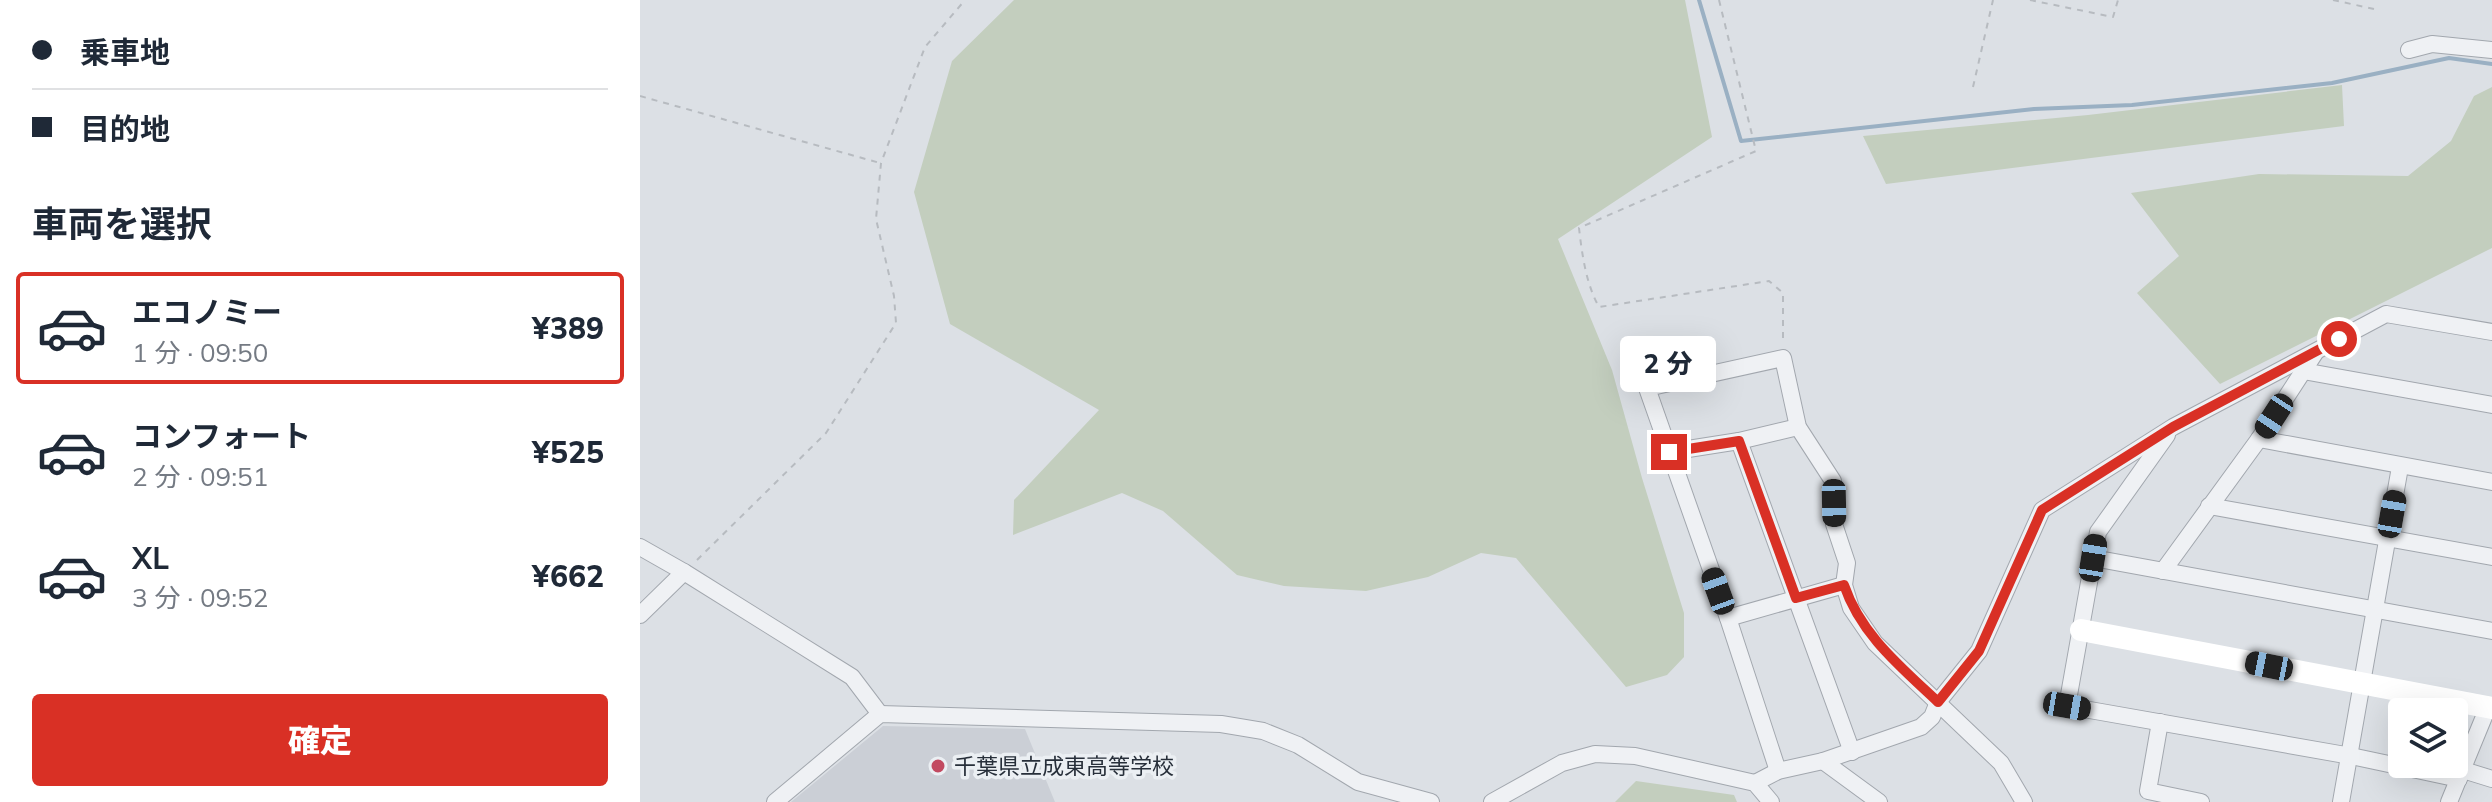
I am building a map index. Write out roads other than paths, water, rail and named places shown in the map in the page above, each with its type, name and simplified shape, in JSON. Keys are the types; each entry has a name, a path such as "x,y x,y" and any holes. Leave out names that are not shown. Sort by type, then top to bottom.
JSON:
{"street":[{"path":"2409,50 2432,44 2492,50"},
{"path":"1755,783 1778,771 1823,761 1921,727 1932,717 1938,702 1979,651 2042,510 2173,427 2386,314 2492,332"},
{"path":"2163,571 2259,439 2316,352"},
{"path":"1778,771 1647,388 1783,358 1798,427 1833,481 1834,524 1847,563 1844,585 1851,608 1875,643 2001,763 2024,802"},
{"path":"2303,371 2492,405"},
{"path":"1669,452 1739,441 1798,427"},
{"path":"2173,427 2098,532 2067,706 2388,762"},
{"path":"2259,439 2492,482"},
{"path":"1739,441 1852,752"},
{"path":"2341,802 2400,467"},
{"path":"2209,506 2492,557"},
{"path":"640,547 852,677 880,714"},
{"path":"2093,558 2492,631"},
{"path":"640,615 684,572"},
{"path":"1728,618 1844,585"},
{"path":"2081,630 2490,708 2468,759"},
{"path":"775,802 880,714 1221,724 1263,731 1298,745 1358,782 1431,802"},
{"path":"2160,722 2148,791 2201,802"},
{"path":"1492,802 1562,763 1595,754 1635,756 1755,783 1771,802"},
{"path":"1823,761 1879,802"},
{"path":"2468,776 2492,779"},
{"path":"2449,802 2460,778"}],"waterway":[{"path":"1699,0 1741,141 2034,109 2132,105 2332,83 2449,58 2492,64"}],"place":[{"name":"千葉県立成東高等学校","path":"938,766"}]}
